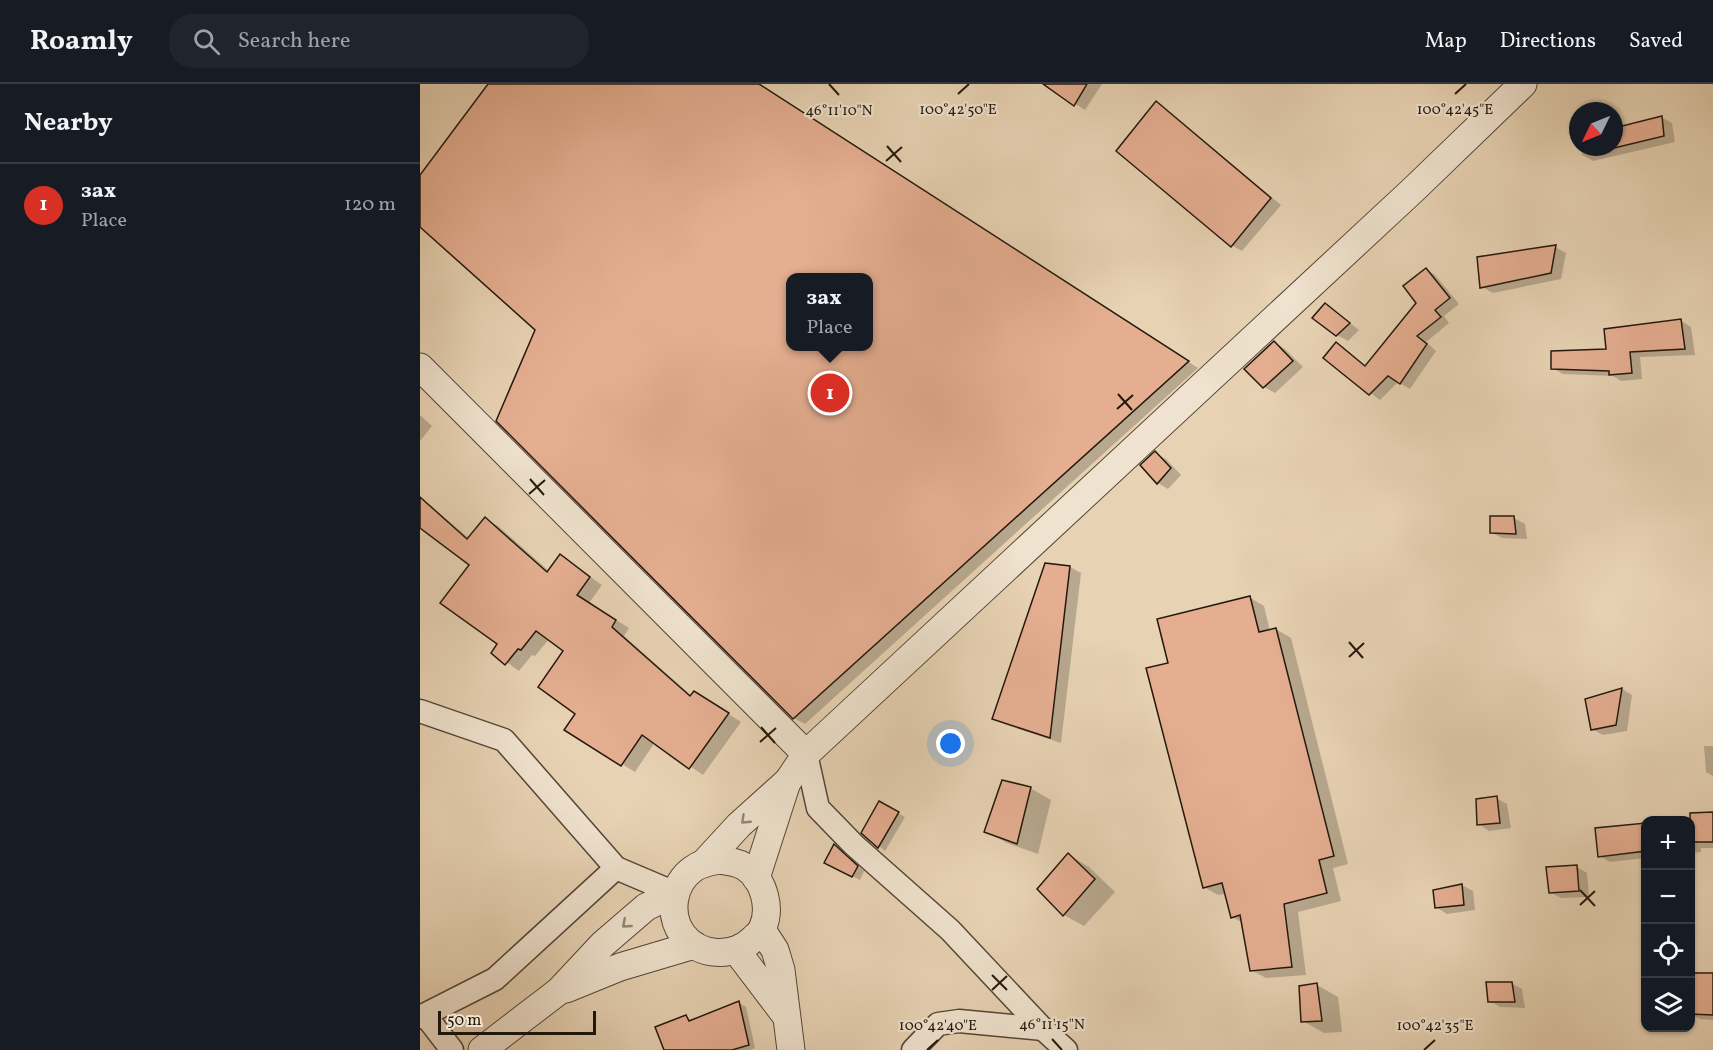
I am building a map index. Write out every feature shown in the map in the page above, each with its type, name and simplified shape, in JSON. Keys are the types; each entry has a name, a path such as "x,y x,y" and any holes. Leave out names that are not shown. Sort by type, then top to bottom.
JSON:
{"street":[{"path":"704,863 718,860 733,862 746,868 764,891 766,905 762,930 736,950 721,953 707,951 694,945 683,935 676,922 674,908 675,894 682,880 704,863 739,825 788,781 806,754 1413,190 1523,84"},
{"path":"420,367 806,754 818,808 854,845 950,930 1043,1029 1066,1050"},
{"path":"420,711 504,740 616,868 675,894"},
{"path":"756,878 788,781"},
{"path":"452,1050 423,1016 495,979 616,868"},
{"path":"482,1050 559,991 603,944 646,907 675,894"},
{"path":"762,930 776,950 781,970 791,1050"},
{"path":"559,991 620,967 694,945"},
{"path":"736,950 786,1017"},
{"path":"913,1050 938,1024 959,1021 1043,1029"}],"building":[{"path":"488,84 759,84 1189,361 793,719 496,421 535,330 420,227 420,175"},
{"path":"1043,84 1087,84 1074,106"},
{"path":"1156,101 1271,198 1231,247 1116,151"},
{"path":"1662,116 1664,136 1623,146 1623,126"},
{"path":"1556,245 1551,273 1480,288 1477,257"},
{"path":"1426,268 1450,298 1435,310 1441,317 1417,336 1427,344 1400,384 1388,376 1369,395 1323,358 1336,342 1365,366 1416,303 1403,286"},
{"path":"1325,303 1350,323 1336,336 1312,318"},
{"path":"1681,319 1685,349 1630,352 1632,373 1609,375 1609,371 1551,369 1551,351 1606,349 1604,329"},
{"path":"1274,341 1293,361 1263,388 1244,369"},
{"path":"1155,451 1171,468 1157,484 1140,465"},
{"path":"420,497 467,539 485,517 547,572 560,554 590,577 577,595 616,620 612,627 690,696 694,691 729,713 689,769 642,735 621,766 564,730 575,714 538,687 563,651 536,631 505,665 491,653 497,644 440,603 469,565 420,528"},
{"path":"1490,516 1514,516 1516,534 1490,533"},
{"path":"1045,563 1070,566 1050,738 992,719"},
{"path":"1250,596 1259,632 1276,628 1334,856 1319,860 1327,893 1284,904 1292,967 1250,971 1240,915 1231,918 1222,883 1203,888 1146,668 1168,663 1157,619"},
{"path":"1622,688 1616,725 1591,730 1585,699"},
{"path":"1002,780 1031,787 1017,844 984,832"},
{"path":"1497,796 1500,823 1477,825 1476,799"},
{"path":"879,801 899,812 878,848 861,833"},
{"path":"1713,812 1713,842 1695,842 1695,816 1690,816 1690,813"},
{"path":"1641,823 1641,852 1598,857 1595,828"},
{"path":"834,844 858,866 852,877 824,863"},
{"path":"1068,853 1095,879 1063,916 1037,889"},
{"path":"1577,865 1579,891 1549,893 1546,867"},
{"path":"1462,884 1464,905 1435,908 1433,890"},
{"path":"1695,973 1713,973 1713,1015 1695,1014"},
{"path":"1486,982 1512,982 1515,1002 1488,1002"},
{"path":"1317,983 1322,1021 1301,1022 1299,986"},
{"path":"739,1001 749,1045 732,1050 664,1050 655,1027 686,1015 689,1021"}],"place":[{"name":"зах","path":"830,393"}]}
